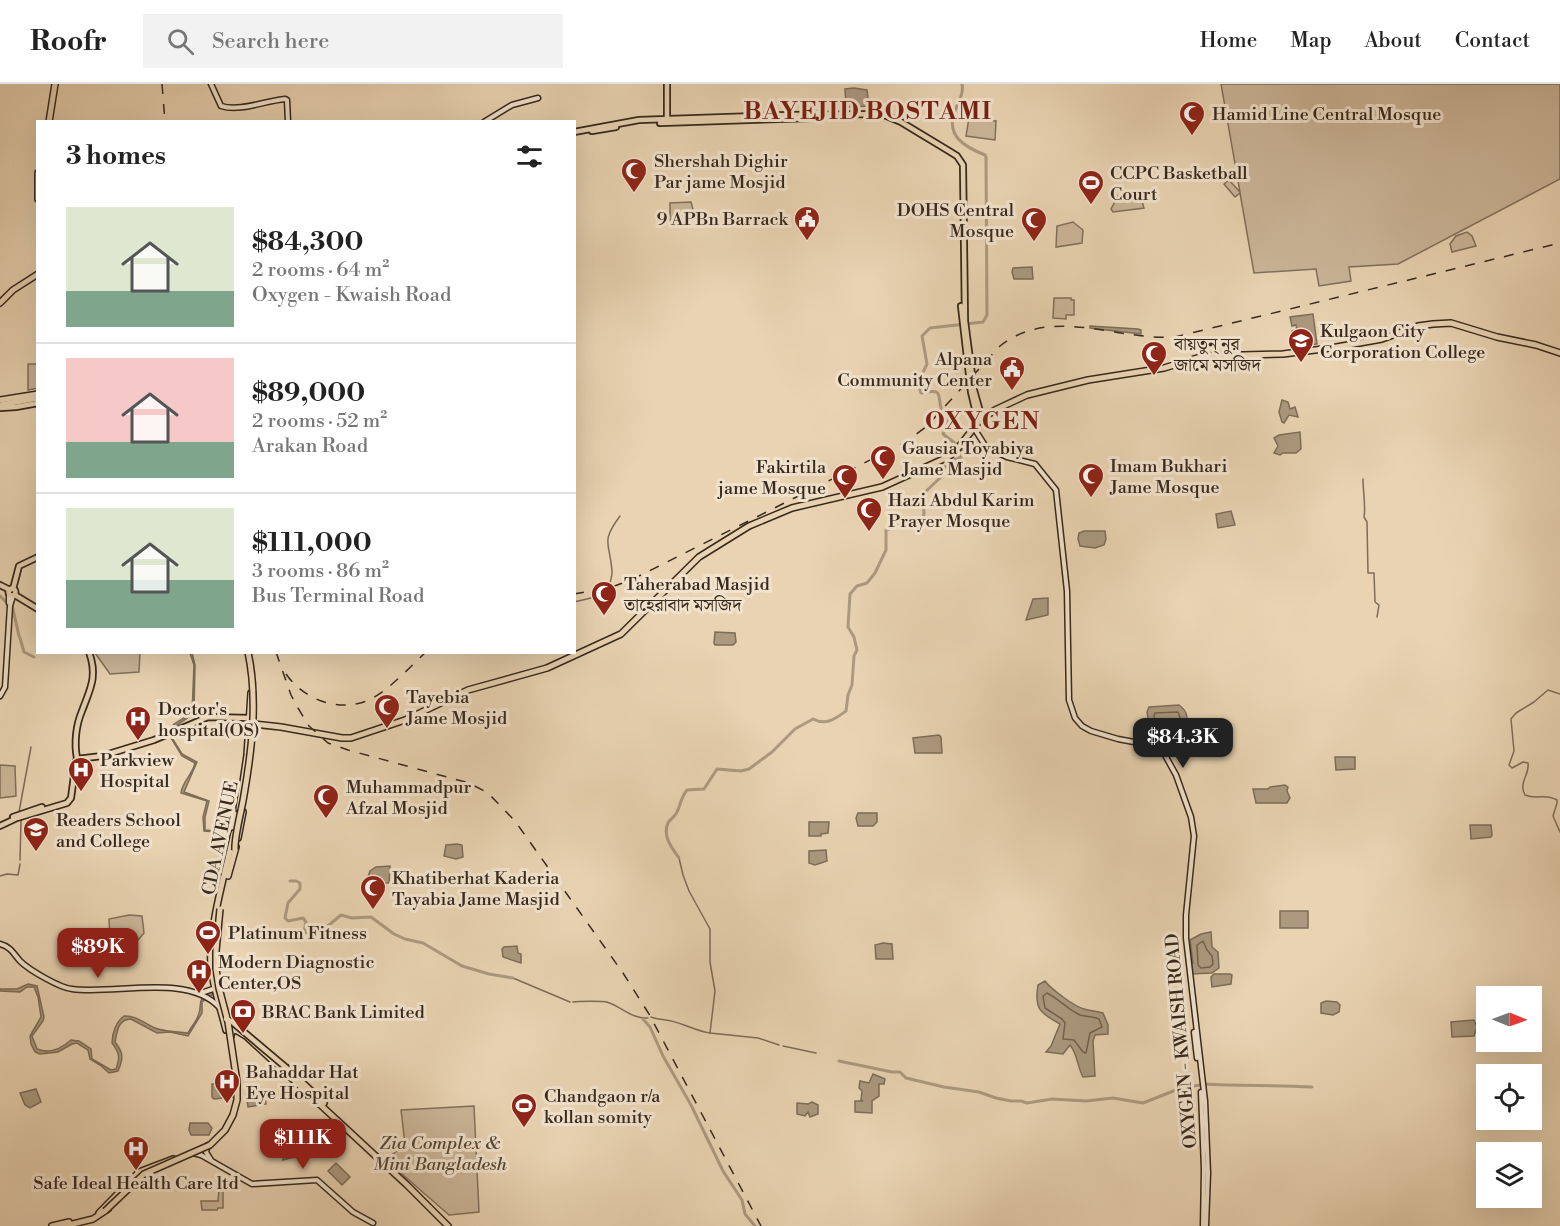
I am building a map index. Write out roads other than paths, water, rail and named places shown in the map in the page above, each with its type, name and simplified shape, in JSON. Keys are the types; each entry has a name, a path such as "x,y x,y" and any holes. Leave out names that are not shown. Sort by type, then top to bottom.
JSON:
{"highway":[{"path":"50,120 56,84"},
{"path":"0,302 14,288 36,274"},
{"path":"576,652 619,634 697,556 725,537 781,510 884,485 952,453 980,417 1012,399 1035,390 1110,374 1158,368 1207,354 1273,353 1332,346 1381,337 1430,322 1461,323 1502,337 1542,344 1560,352"},
{"path":"1,404 36,398"},
{"path":"251,721 351,738 405,720 468,690 555,665 621,634 699,557 735,533 780,512 888,484 952,454 980,417"},
{"path":"234,832 238,826 242,802 251,728 252,682 248,654"},
{"path":"235,850 246,785 252,727 252,682 248,654"},
{"name":"CDA AVENUE","path":"102,1212 144,1176 208,1145 224,1131 237,1103 237,1085 229,1032 217,987 216,959 220,907 246,795 254,686 248,654"},
{"path":"251,721 346,736 406,718 468,689 554,664 572,654"},
{"path":"65,1226 89,1221 102,1212 140,1176 205,1148 225,1130 234,1111 237,1094 229,1032 216,969 216,951 220,907 249,755"},
{"path":"225,1015 449,1226"},
{"path":"229,1032 239,1030 288,1072"},
{"path":"52,1226 88,1218 102,1212"}],"main road":[{"path":"211,84 221,106 238,109 261,102 285,99 287,100 288,120"},
{"path":"668,85 669,121"},
{"path":"487,120 512,105 538,99"},
{"path":"576,133 669,121 876,116 891,120 949,154 959,162 961,171 963,323 970,392 980,417"},
{"path":"1,404 36,398"},
{"name":"OXYGEN - KWAISH ROAD","path":"972,429 986,447 1007,457 1035,464 1056,490 1067,591 1069,700 1075,718 1082,726 1095,733 1150,745 1158,749 1171,763 1187,805 1194,830 1194,849 1186,915 1186,948 1205,1101 1208,1173 1205,1226"},
{"name":"OXYGEN - KWAISH ROAD","path":"972,429 986,450 1007,459 1033,465 1054,493 1066,616 1068,696 1074,719 1090,733 1157,750 1169,764 1187,810 1193,845 1184,933 1201,1085 1205,1226"},
{"path":"0,694 5,687 10,606 18,567 24,562 36,559"},
{"path":"0,586 36,607"},
{"path":"0,825 71,798 78,722 93,681 94,670 88,654"},
{"path":"76,760 102,756 154,740 208,717 251,721"},
{"path":"0,944 13,949 23,962 69,987 178,987 204,992 217,987"},
{"path":"0,944 13,950 23,963 69,989 174,989 203,995 217,1005 225,1015"},
{"path":"208,1145 206,1153 213,1163"},
{"path":"193,1153 201,1155 252,1184 317,1180 353,1212 373,1223"}],"water":[{"path":"845,89 867,90 869,106 846,107"},
{"path":"1032,267 1033,279 1014,279 1013,268"},
{"path":"1313,314 1317,344 1295,348 1292,331 1297,330 1296,325 1292,326 1290,317"},
{"path":"1090,326 1138,329 1141,330 1141,334 1090,328"},
{"path":"1282,400 1288,402 1290,409 1295,407 1298,417 1289,415 1284,423 1282,422 1279,412"},
{"path":"1300,432 1301,449 1296,453 1280,455 1274,453 1278,446 1274,438"},
{"path":"1231,511 1235,525 1218,528 1216,514"},
{"path":"1105,531 1104,545 1095,548 1080,546 1079,533"},
{"path":"1048,598 1048,615 1026,620 1033,599"},
{"path":"715,632 735,633 736,642 733,645 715,645"},
{"path":"190,654 195,665 194,711 192,713 194,665"},
{"path":"1179,705 1185,710 1187,716 1185,731 1150,731 1147,712 1149,707"},
{"path":"192,713 169,733 182,754 197,762 184,792 209,801 205,830 217,831 220,834 220,844 227,849 218,843 217,832 204,831 203,817 207,801 181,793 195,763 182,756 168,733 174,724"},
{"path":"939,735 942,753 915,753 913,738"},
{"path":"1335,757 1355,757 1355,769 1336,770"},
{"path":"1285,785 1288,787 1290,798 1287,803 1256,803 1253,789 1268,789"},
{"path":"858,813 877,813 877,822 873,826 858,826 856,818"},
{"path":"809,822 829,822 828,833 821,834 821,836 809,836"},
{"path":"1470,825 1491,825 1491,837 1471,839"},
{"path":"446,845 462,845 463,857 456,859 444,856"},
{"path":"826,850 827,861 815,865 809,863 809,851"},
{"path":"390,866 389,883 370,883 368,877 370,871 376,867"},
{"path":"1280,911 1308,911 1308,928 1280,928"},
{"path":"1211,932 1212,947 1218,952 1219,968 1212,973 1191,974 1189,964 1193,963 1190,940"},
{"path":"892,944 893,959 876,959 875,945"},
{"path":"517,946 518,953 521,954 521,963 503,957 504,947"},
{"path":"1214,974 1232,975 1231,984 1212,987 1211,977"},
{"path":"1045,981 1080,1008 1103,1013 1108,1025 1108,1034 1095,1035 1093,1041 1095,1076 1083,1077 1070,1045 1063,1054 1046,1052 1060,1024 1043,1013 1038,1005 1038,985"},
{"path":"28,984 37,986 44,1017 32,1036 37,1049 51,1051 71,1040 79,1041 91,1049 92,1059 111,1070 116,1069 119,1059 112,1043 121,1018 128,1016 158,1029 188,1033 200,1011 201,1000 212,992 213,994 202,1002 202,1013 188,1036 170,1032 157,1033 131,1019 123,1021 115,1042 120,1049 122,1059 118,1071 109,1073 90,1059 88,1050 77,1043 58,1052 40,1054 35,1052 30,1036 41,1017 34,987 27,987 20,992 0,991 0,989 17,989"},
{"path":"1337,1002 1340,1005 1339,1012 1333,1015 1321,1013 1321,1003"},
{"path":"1474,1020 1476,1030 1474,1036 1452,1037 1451,1022"},
{"path":"873,1074 885,1079 884,1084 879,1084 879,1096 872,1101 872,1113 855,1112 855,1101 863,1101 861,1100 862,1091 859,1088 860,1081 869,1083"},
{"path":"231,1083 233,1097 214,1099 212,1097 212,1084"},
{"path":"36,1089 41,1102 30,1108 25,1105 20,1093"},
{"path":"264,1090 266,1104 248,1107 246,1093"},
{"path":"812,1102 818,1105 818,1114 810,1117 808,1112 805,1116 797,1114 797,1103"},
{"path":"190,1123 208,1123 212,1128 209,1135 191,1135"},
{"path":"336,1163 350,1177 342,1185 328,1171"}],"waterway":[{"path":"956,444 943,434 948,420 940,406 939,394 921,393 918,383 927,364 922,336 930,328 983,322 987,315 986,157 964,144 955,134 953,120 962,84"},
{"path":"679,858 669,842 666,828 676,814 687,790 704,789 717,769 741,771 749,769 772,752 795,729 813,719 822,722 830,721 846,711 852,685 854,656 857,650 854,637 848,627 850,594 857,586 867,583 875,573 886,550 886,530 902,524 922,521 923,494 941,477 947,463 961,457 963,452 961,449"},
{"path":"1363,479 1368,573 1374,573 1375,602 1379,605 1377,617"},
{"path":"576,602 608,594 612,573 608,538 620,516"},
{"path":"0,596 7,603"},
{"path":"12,605 19,636"},
{"path":"20,638 24,652 34,657"},
{"path":"1560,694 1548,690 1511,719 1514,751 1509,765 1512,768 1523,762 1528,763 1523,782 1525,795 1557,800 1553,816 1560,832"},
{"path":"19,812 31,747"},
{"path":"20,860 21,820"},
{"path":"679,858 689,891 710,929 710,962 715,991 710,1033 758,1038 779,1045"},
{"path":"0,876 18,875 20,864"},
{"path":"290,881 300,883 300,889 288,903 285,918 288,921 303,918 306,922 304,932 317,935 341,915 352,918 371,917 394,934 423,943 462,966 513,978"},
{"path":"513,978 570,1002"},
{"path":"573,1002 607,1002 632,1015 648,1018"},
{"path":"651,1017 710,1033"},
{"path":"643,1019 650,1027 723,1171 742,1200 745,1214 755,1226"},
{"path":"783,1046 816,1053"},
{"path":"839,1061 892,1072"},
{"path":"894,1072 900,1072 906,1078 944,1087 1027,1103 1052,1099 1086,1101 1113,1098 1143,1103 1181,1088 1200,1085"},
{"path":"1204,1084 1312,1087"}],"railway":[{"path":"162,84 165,120"},
{"path":"576,594 609,588 631,580 906,442 927,426 1000,346 1020,334 1041,328 1063,326 1153,337 1175,337 1560,243"},
{"path":"277,654 298,708 309,726 328,743 469,783 488,793 515,821 623,973 649,1014 761,1226"},
{"path":"286,674 302,691 323,702 358,704 384,691 424,654"}],"place":[{"name":"Hamid Line Central Mosque","path":"1192,137"},
{"name":"Shershah Dighir Par jame Mosjid","path":"634,194"},
{"name":"CCPC Basketball Court","path":"1091,206"},
{"name":"9 APBn Barrack","path":"807,242"},
{"name":"DOHS Central Mosque","path":"1034,243"},
{"name":"Kulgaon City Corporation College","path":"1301,364"},
{"name":"বায়তুন্ নুর জামে মসজিদ","path":"1154,377"},
{"name":"Alpana Community Center","path":"1012,392"},
{"name":"Gausia Toyabiya Jame Masjid","path":"883,481"},
{"name":"Imam Bukhari Jame Mosque","path":"1091,499"},
{"name":"Fakirtila jame Mosque","path":"845,500"},
{"name":"Hazi Abdul Karim Prayer Mosque","path":"869,533"},
{"name":"Taherabad Masjid তাহেরাবাদ মসজিদ","path":"604,617"},
{"name":"Tayebia Jame Mosjid","path":"387,730"},
{"name":"Doctor's hospital(OS)","path":"138,742"},
{"name":"Parkview Hospital","path":"81,793"},
{"name":"Muhammadpur Afzal Mosjid","path":"326,820"},
{"name":"Readers School and College","path":"36,853"},
{"name":"Khatiberhat Kaderia Tayabia Jame Masjid","path":"373,911"},
{"name":"Platinum Fitness","path":"208,956"},
{"name":"Modern Diagnostic Center,OS","path":"199,995"},
{"name":"BRAC Bank Limited","path":"243,1035"},
{"name":"Bahaddar Hat Eye Hospital","path":"227,1105"},
{"name":"Chandgaon r/a kollan somity","path":"524,1129"},
{"name":"Safe Ideal Health Care ltd","path":"136,1172"}],"district":[{"name":"BAYEJID BOSTAMI","path":"868,111"},
{"name":"OXYGEN","path":"983,421"}],"park label":[{"name":"Zia Complex & Mini Bangladesh","path":"440,1153"}]}
